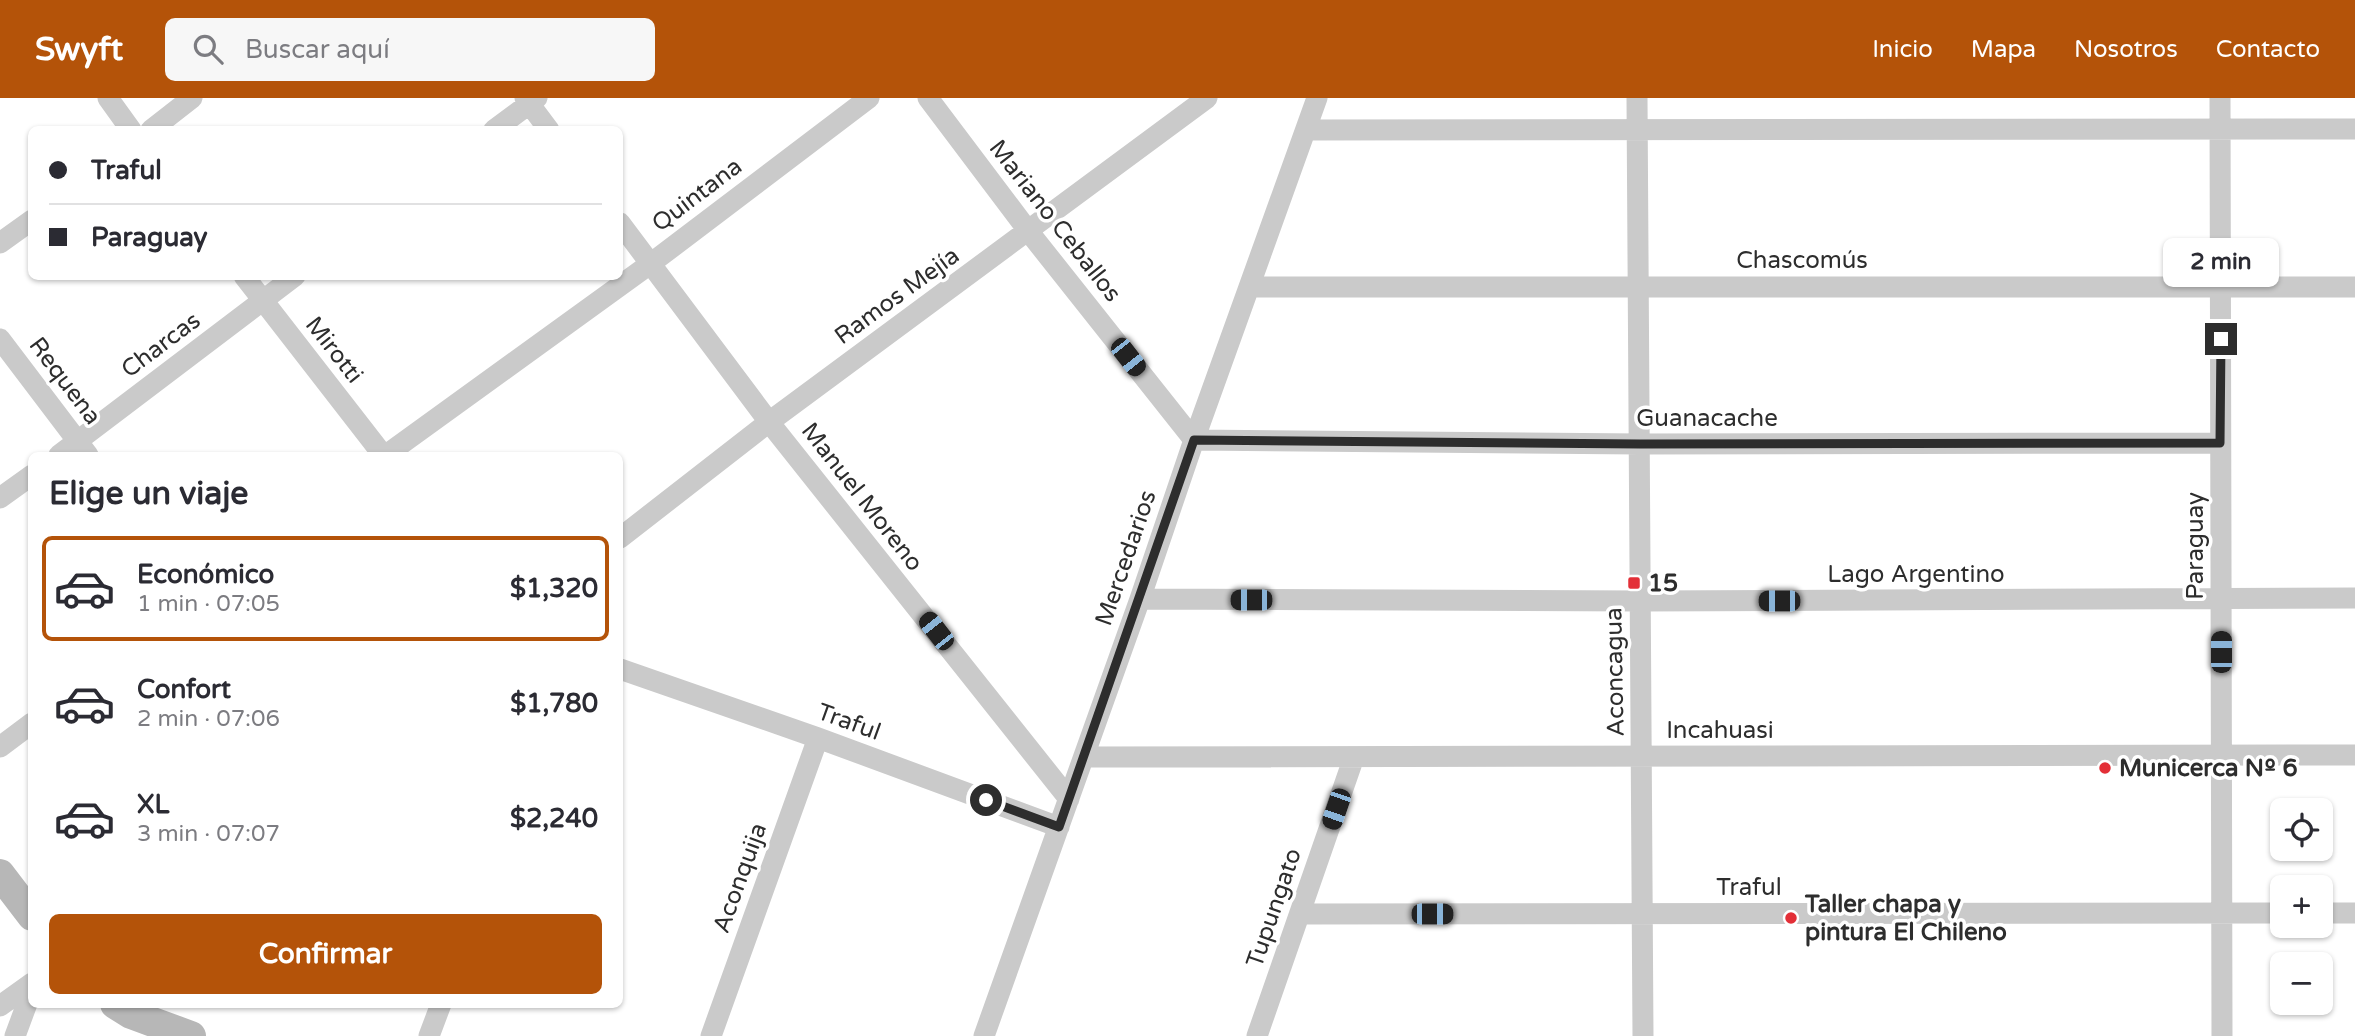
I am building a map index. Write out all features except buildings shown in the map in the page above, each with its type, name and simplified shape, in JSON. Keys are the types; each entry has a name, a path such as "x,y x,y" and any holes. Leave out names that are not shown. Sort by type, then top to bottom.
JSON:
{"main road":[{"path":"0,874 28,911"},
{"path":"122,1008 131,1014 191,1036"}],"street":[{"path":"108,98 128,126"},
{"path":"156,126 192,98"},
{"name":"Quintana","path":"388,452 650,264 869,98"},
{"name":"Mariano Ceballos","path":"928,98 1029,232 1194,440"},
{"name":"Ramos Mejía","path":"623,536 769,422 1207,98"},
{"name":"Mercedarios","path":"984,1036 1317,98"},
{"name":"Aconcagua","path":"1637,98 1643,1036"},
{"name":"Paraguay","path":"2220,98 2222,1036"},
{"path":"500,126 531,100 547,126"},
{"path":"1306,130 2355,129"},
{"path":"0,243 28,223"},
{"name":"Manuel Moreno","path":"623,227 769,422 1069,799"},
{"name":"Mirotti","path":"247,280 382,452"},
{"name":"Charcas","path":"83,448 290,280"},
{"name":"Chascomús","path":"1249,287 2355,287"},
{"name":"Requena","path":"0,339 83,448"},
{"name":"Guanacache","path":"1194,440 1640,444 2220,443"},
{"path":"0,498 28,478"},
{"name":"Lago Argentino","path":"1140,599 1641,601 2355,598"},
{"name":"Traful","path":"623,670 818,738 1059,827"},
{"path":"0,747 28,726"},
{"name":"Aconquija","path":"711,1036 818,738"},
{"name":"Incahuasi","path":"1084,757 2355,755"},
{"name":"Tupungato","path":"1257,1036 1354,757"},
{"name":"Traful","path":"1301,914 2270,913"},
{"path":"2333,913 2355,913"},
{"path":"0,1006 28,986"},
{"path":"15,1036 28,1001"},
{"path":"429,1036 440,1008"}],"place":[{"name":"15","path":"1634,583"},
{"name":"Municerca Nº 6","path":"2105,768"},
{"name":"Taller chapa y pintura El Chileno","path":"1791,918"}],"route":[{"path":"986,800 1059,827 1194,440 1640,444 2220,443 2221,339"}]}
